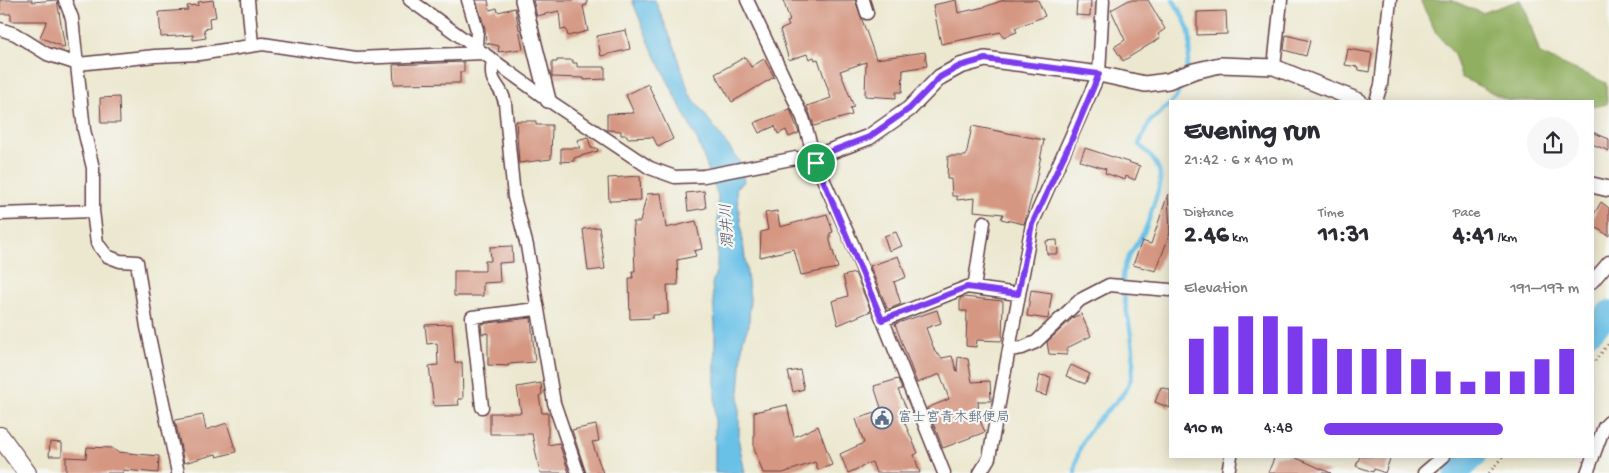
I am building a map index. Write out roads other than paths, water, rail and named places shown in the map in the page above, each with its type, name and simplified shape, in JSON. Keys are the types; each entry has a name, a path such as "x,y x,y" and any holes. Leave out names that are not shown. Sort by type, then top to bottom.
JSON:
{"main road":[{"path":"0,436 27,473"}],"street":[{"path":"65,0 72,18 84,130 93,168 93,211 98,243 107,256 120,261 137,262 147,327 178,473"},
{"path":"248,0 252,45"},
{"path":"410,0 548,100 650,168 676,177 704,176 796,158 816,163"},
{"path":"468,0 493,83 503,93 514,197 527,246 536,308 554,403 578,473"},
{"path":"523,0 548,100"},
{"path":"747,0 803,118 816,163 944,473"},
{"path":"863,0 867,13"},
{"path":"980,473 988,458 1032,224 1071,141 1099,74 1103,0"},
{"path":"1274,67 1281,0"},
{"path":"1376,100 1381,85 1390,0"},
{"path":"0,29 15,34 47,54 78,64 155,56 199,54 263,44 356,58 484,54"},
{"path":"816,163 826,153 869,137 909,109 940,77 960,66 985,59 1099,74 1145,84 1168,81 1194,71 1220,65 1274,67 1356,100"},
{"path":"1594,185 1609,189"},
{"path":"0,214 93,211"},
{"path":"974,288 984,222"},
{"path":"1594,280 1609,262"},
{"path":"1009,350 1022,348 1036,342 1080,300 1109,286 1169,290"},
{"path":"882,320 967,287 1018,294"},
{"path":"482,407 472,317 536,308"},
{"path":"1594,454 1604,427 1609,422"},
{"path":"1228,473 1231,458"},
{"path":"1424,473 1442,458"},
{"path":"1587,473 1593,458"}],"water":[{"name":"潤井川","path":"632,0 655,0 676,51 689,93 740,162 744,182 736,187 750,298 749,325 743,339 739,393 739,443 745,473 715,473 715,326 712,284 717,268 718,196 698,142 651,47"}],"waterway":[{"path":"1173,0 1184,18 1189,34 1190,50 1186,71"},
{"path":"1174,100 1184,78"},
{"path":"1075,473 1078,455 1084,439 1094,424 1121,396 1131,378 1133,355 1124,295 1124,268 1144,232 1160,184 1157,165 1139,144 1150,121 1169,105"},
{"path":"1594,328 1609,313"},
{"path":"1456,473 1472,458"}],"place":[{"name":"富士宮青木郵便局","path":"882,418"}]}
